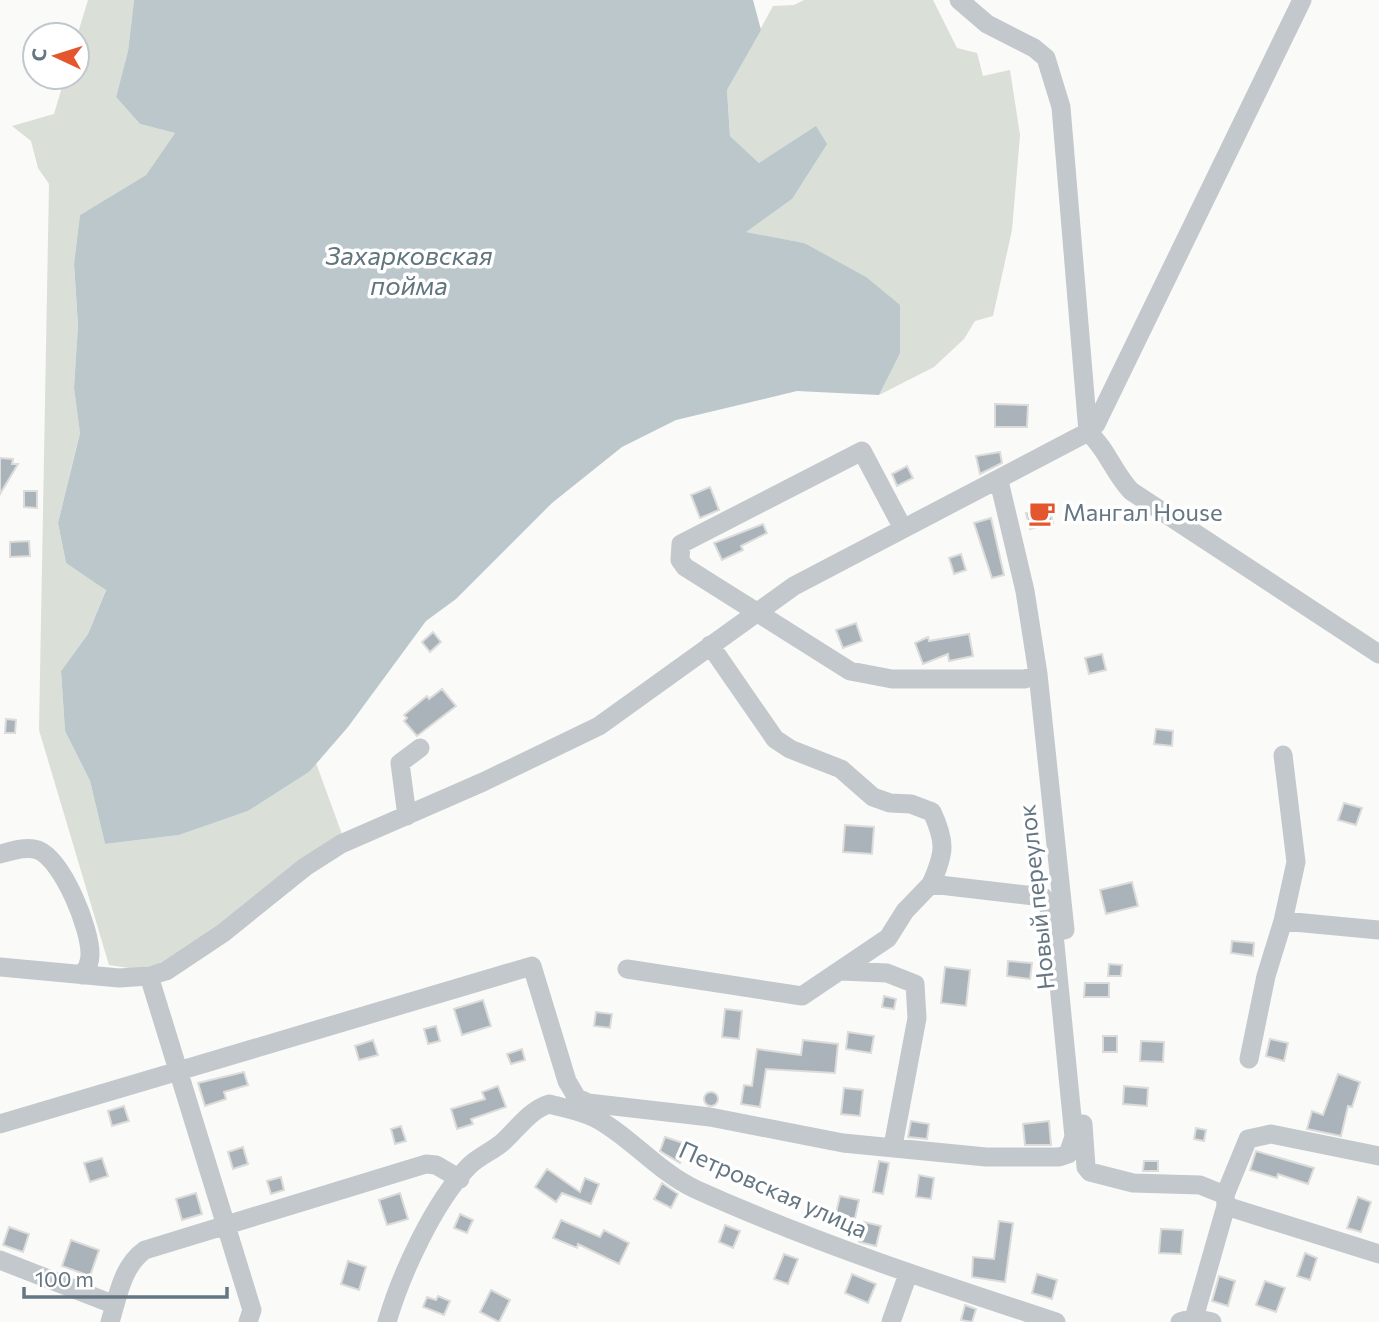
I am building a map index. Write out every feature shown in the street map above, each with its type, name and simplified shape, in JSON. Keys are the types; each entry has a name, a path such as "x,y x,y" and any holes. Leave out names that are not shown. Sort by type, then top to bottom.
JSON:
{"street":[{"path":"959,0 987,24 1034,48 1046,58 1056,81 1061,107 1088,432 1104,447 1108,461 1131,491 1379,654"},
{"path":"0,967 82,975 149,976 186,960 305,867 341,844 599,726 794,586 999,481 1088,432 1096,424 1302,0"},
{"path":"898,519 862,451 681,544 680,560 685,567 850,671 892,680 1025,679 1038,674"},
{"name":"Новый переулок","path":"999,481 1025,591 1038,674 1080,1078 1086,1167 1102,1178 1133,1184 1200,1185 1225,1200 1379,1254"},
{"path":"627,969 802,996 888,938 905,911 931,884 942,860 943,836 932,811 873,797 841,769 790,750 775,739 710,645"},
{"path":"407,816 400,763 420,748"},
{"path":"1249,1059 1266,976 1283,920 1296,862 1283,755"},
{"path":"0,854 36,849 47,855 55,866 76,899 91,952 87,968 82,975"},
{"path":"0,1124 532,967 567,1081 577,1098 588,1103 710,1117 843,1143 986,1157 1059,1157 1068,1154 1074,1137 1052,914 1043,898 931,884"},
{"path":"1283,920 1379,930"},
{"path":"841,971 887,972 915,984 917,1018 893,1146"},
{"path":"149,976 228,1226 252,1310 248,1322"},
{"path":"387,1322 407,1265 469,1166 502,1143 534,1112 549,1104 567,1081"},
{"name":"Петровская улица","path":"549,1104 595,1118 649,1161 692,1187 908,1274 1056,1322"},
{"path":"1195,1320 1225,1200 1243,1146 1248,1139 1271,1134 1379,1156"},
{"path":"0,1260 112,1313 127,1269 134,1258 145,1250 426,1164 436,1165 460,1179"},
{"path":"891,1322 908,1274"}],"shaded area":[{"path":"88,0 134,0 128,51 116,97 140,124 175,133 146,175 80,215 74,264 78,325 74,388 80,432 58,523 66,563 106,589 88,634 61,671 65,731 90,781 105,844 179,835 248,811 309,772 316,763 343,837 214,934 167,962 136,969 109,965 39,730 49,184 38,168 31,141 12,126 54,114 61,91 91,91 91,21 82,21"},
{"path":"804,0 933,0 957,48 977,53 983,76 1010,70 1020,135 1012,230 993,316 975,321 964,339 934,367 879,395 899,353 804,243 745,232 792,199 778,152 759,163 730,136 727,90 773,6 794,5"}],"water":[{"name":"Захарковская пойма","path":"134,0 753,0 761,30 727,90 730,136 759,163 816,126 827,144 792,199 746,232 804,243 866,277 900,305 900,353 879,395 797,391 676,420 622,447 552,503 456,599 426,621 348,727 309,772 248,811 179,835 105,844 90,781 65,731 61,671 88,634 106,590 66,563 58,523 80,433 74,388 78,325 74,264 80,215 146,175 175,133 140,124 116,97 128,51"}],"building":[{"path":"995,404 1028,405 1027,427 995,427"},
{"path":"1000,452 1002,463 980,474 976,456"},
{"path":"0,458 13,459 12,464 18,464 0,494"},
{"path":"907,466 913,478 897,486 892,474"},
{"path":"710,487 719,510 700,518 691,495"},
{"path":"24,491 37,491 37,508 24,507"},
{"path":"1049,508 1053,523 1030,529 1026,513"},
{"path":"991,518 1004,575 992,578 974,523"},
{"path":"763,524 767,533 741,546 743,550 722,560 714,543"},
{"path":"29,541 30,556 10,557 10,542"},
{"path":"961,554 966,570 954,574 949,558"},
{"path":"856,623 862,641 843,648 836,630"},
{"path":"433,632 441,642 430,652 422,642"},
{"path":"969,634 973,656 949,661 948,654 923,664 915,643 928,637 929,641"},
{"path":"1102,654 1106,670 1089,674 1085,658"},
{"path":"442,689 456,706 417,736 404,721 407,718 404,715 427,696 429,699"},
{"path":"6,719 16,720 15,733 5,733"},
{"path":"1156,729 1173,731 1172,746 1154,744"},
{"path":"1344,803 1362,808 1356,825 1338,820"},
{"path":"845,825 874,827 872,854 843,852"},
{"path":"1132,882 1138,906 1106,914 1100,890"},
{"path":"1232,941 1254,943 1253,956 1231,953"},
{"path":"1008,961 1032,963 1030,979 1007,976"},
{"path":"1109,964 1122,965 1121,976 1108,976"},
{"path":"945,967 970,970 966,1006 941,1003"},
{"path":"1085,983 1109,983 1109,997 1084,997"},
{"path":"884,996 896,999 894,1009 882,1007"},
{"path":"483,1000 491,1026 462,1035 454,1009"},
{"path":"725,1009 742,1011 739,1039 722,1037"},
{"path":"596,1012 612,1014 610,1028 594,1026"},
{"path":"436,1026 440,1041 428,1044 424,1029"},
{"path":"848,1032 874,1036 871,1053 846,1049"},
{"path":"1103,1036 1117,1036 1117,1052 1103,1052"},
{"path":"1270,1039 1288,1043 1284,1061 1266,1056"},
{"path":"373,1040 378,1055 359,1060 355,1046"},
{"path":"803,1040 838,1044 835,1073 766,1069 760,1107 741,1104 744,1085 752,1086 757,1049 801,1055"},
{"path":"1141,1041 1164,1042 1163,1062 1140,1061"},
{"path":"522,1049 525,1060 511,1064 507,1054"},
{"path":"244,1072 248,1085 224,1092 226,1099 205,1106 198,1083"},
{"path":"1338,1074 1360,1082 1352,1107 1348,1106 1341,1136 1307,1129 1312,1111 1323,1115"},
{"path":"498,1086 506,1107 471,1119 473,1124 457,1129 451,1109 485,1099 482,1092"},
{"path":"1124,1086 1148,1088 1147,1106 1123,1104"},
{"path":"844,1088 863,1090 860,1116 841,1114"},
{"path":"711,1092 716,1094 716,1104 711,1106 706,1104 704,1099 706,1094"},
{"path":"124,1106 129,1121 112,1126 108,1111"},
{"path":"911,1121 929,1124 927,1139 908,1137"},
{"path":"1049,1121 1051,1145 1025,1145 1023,1124"},
{"path":"401,1126 406,1141 395,1144 391,1129"},
{"path":"1196,1128 1206,1130 1204,1141 1194,1139"},
{"path":"665,1137 686,1144 680,1163 660,1151"},
{"path":"243,1147 248,1164 233,1169 228,1152"},
{"path":"1256,1151 1314,1168 1308,1184 1278,1174 1277,1178 1250,1170"},
{"path":"102,1158 108,1176 90,1182 84,1163"},
{"path":"879,1161 889,1163 883,1194 873,1192"},
{"path":"1144,1161 1158,1161 1158,1171 1143,1171"},
{"path":"547,1169 580,1192 585,1178 599,1184 591,1204 562,1193 556,1202 535,1187"},
{"path":"919,1175 934,1178 931,1199 916,1197"},
{"path":"281,1177 284,1190 271,1194 267,1181"},
{"path":"662,1183 678,1194 671,1208 654,1199"},
{"path":"196,1193 202,1214 182,1220 176,1199"},
{"path":"400,1193 408,1219 387,1225 379,1200"},
{"path":"840,1196 859,1200 853,1227 834,1222"},
{"path":"1358,1197 1371,1202 1361,1232 1347,1228"},
{"path":"460,1214 473,1220 467,1233 454,1228"},
{"path":"561,1220 600,1237 604,1230 629,1243 619,1264 578,1244 577,1248 553,1238"},
{"path":"999,1221 1013,1223 1005,1282 972,1277 973,1257 994,1259"},
{"path":"864,1222 881,1226 876,1246 859,1242"},
{"path":"725,1225 740,1231 733,1248 719,1242"},
{"path":"9,1227 29,1234 23,1252 3,1245"},
{"path":"1161,1229 1183,1230 1181,1254 1159,1253"},
{"path":"71,1240 99,1250 90,1276 62,1266"},
{"path":"1305,1253 1317,1258 1310,1280 1297,1276"},
{"path":"784,1254 798,1259 788,1284 774,1279"},
{"path":"348,1261 366,1267 359,1290 341,1284"},
{"path":"852,1274 876,1284 868,1303 845,1293"},
{"path":"1037,1274 1057,1280 1052,1299 1032,1293"},
{"path":"1219,1276 1235,1281 1228,1306 1212,1301"},
{"path":"1265,1281 1285,1288 1276,1312 1256,1305"},
{"path":"491,1290 510,1300 499,1322 480,1312"},
{"path":"438,1296 450,1301 444,1315 423,1307 427,1297 436,1300"},
{"path":"965,1305 976,1309 972,1322 961,1320"}],"place":[{"name":"Мангал House","path":"1042,513"}]}
